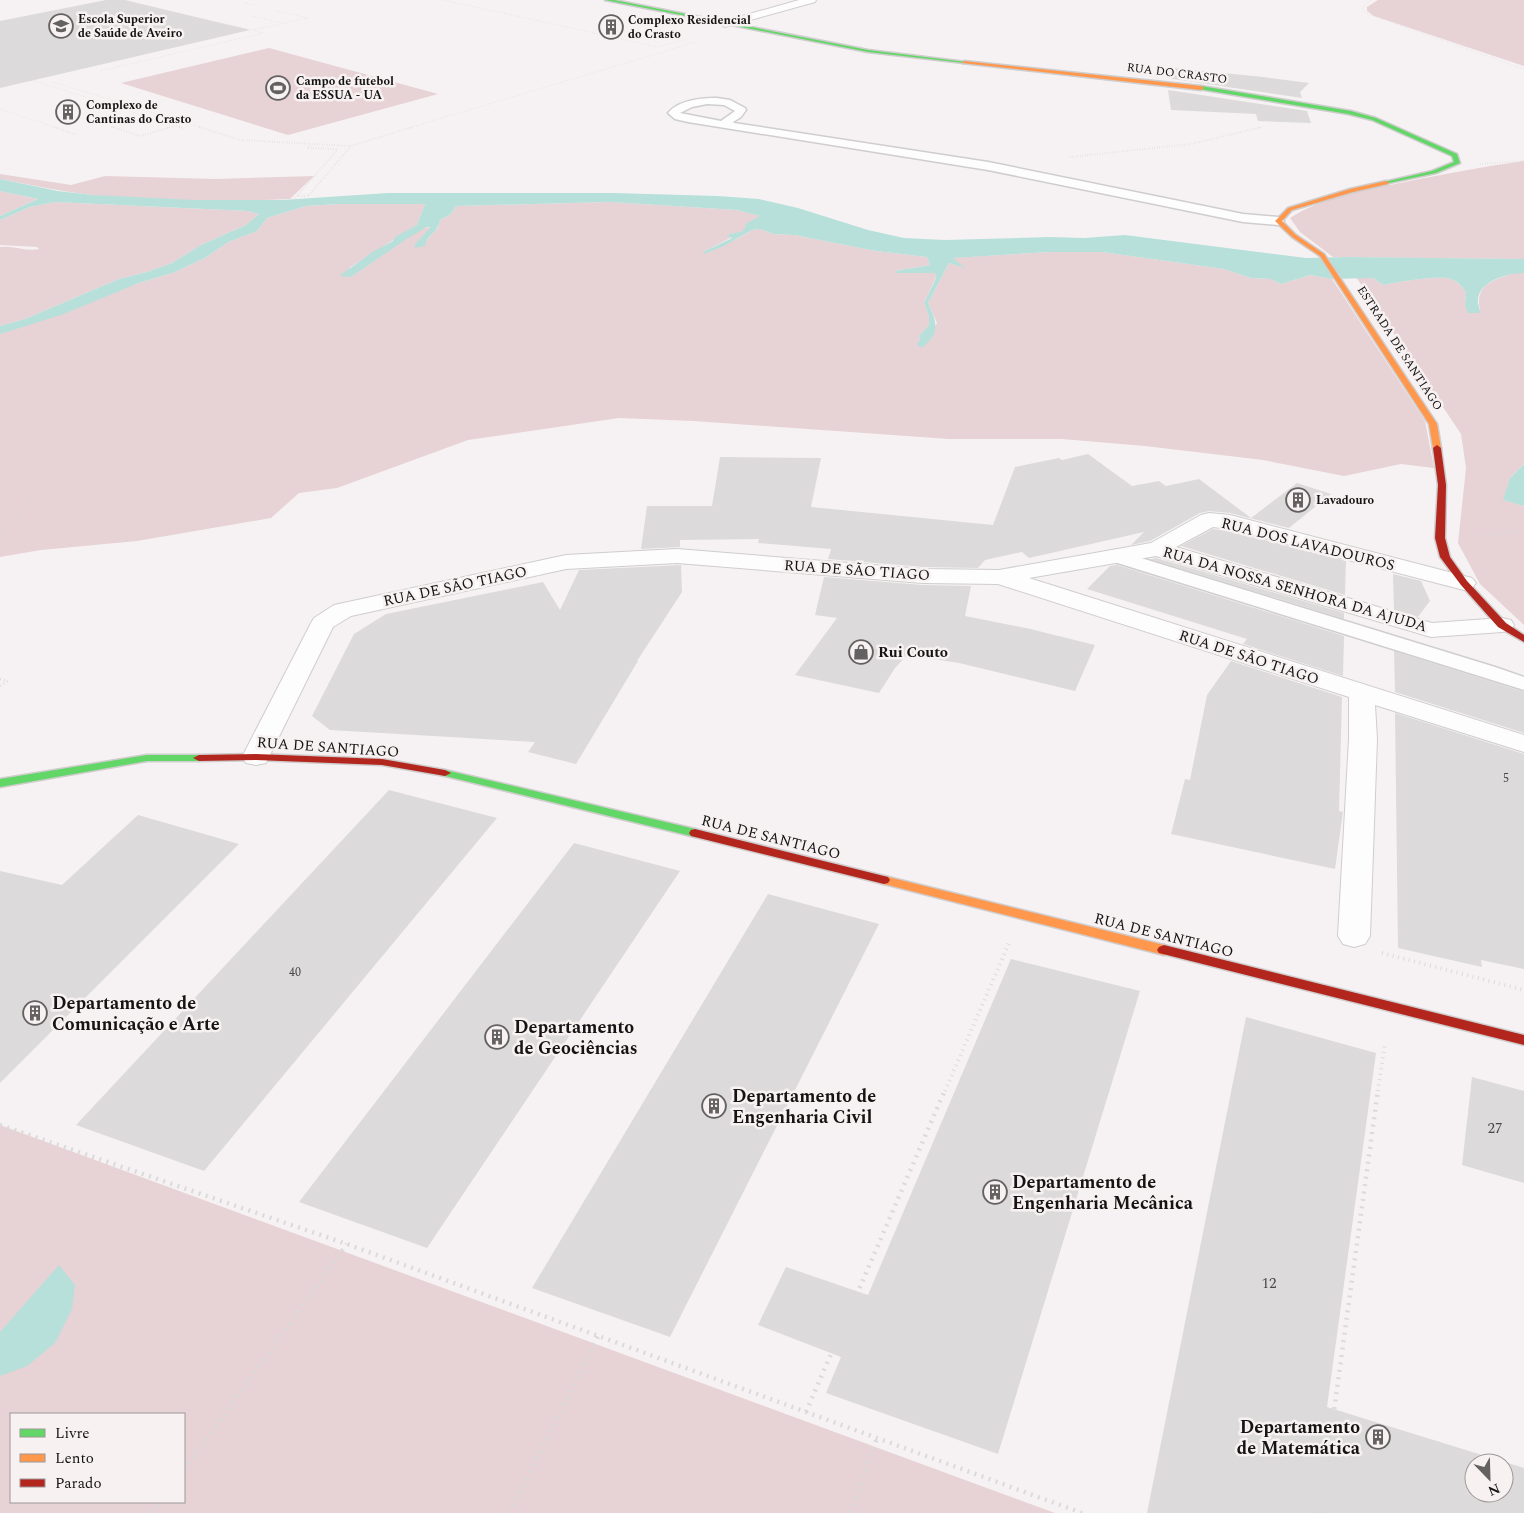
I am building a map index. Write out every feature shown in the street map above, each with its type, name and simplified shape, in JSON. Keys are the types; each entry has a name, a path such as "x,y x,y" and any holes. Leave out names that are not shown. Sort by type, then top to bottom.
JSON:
{"street":[{"name":"RUA DO CRASTO","path":"607,0 868,51 1203,88 1349,112 1374,118 1455,155 1456,163"},
{"path":"725,24 810,0"},
{"path":"1278,221 1290,208 1352,190 1434,172 1456,163"},
{"name":"ESTRADA DE SANTIAGO","path":"1278,221 1294,236 1322,254 1433,424 1442,485 1440,538 1445,557 1464,583 1502,625 1524,639"},
{"name":"RUA DOS LAVADOUROS","path":"1156,549 1209,520 1230,522 1464,583"},
{"name":"RUA DA NOSSA SENHORA DA AJUDA","path":"1000,577 1156,549 1431,630 1502,625"},
{"name":"RUA DE SÃO TIAGO","path":"256,757 323,623 343,610 566,562 677,556 923,576 1000,577 1362,694 1524,744"},
{"path":"1354,936 1363,739 1362,694"},
{"name":"RUA DE SANTIAGO","path":"0,783 147,758 256,757 382,762 467,777 1524,1040"}],"lane":[{"path":"731,126 726,121 738,115 741,110 718,102 697,102 673,113 679,117 731,126 988,166 1243,218 1278,221"},
{"path":"1114,556 1488,671 1524,684"}],"path":[{"path":"443,0 658,47 684,39"},
{"path":"1371,0 1362,8 1365,13 1524,69"},
{"path":"245,3 256,5"},
{"path":"253,30 308,18 277,10"},
{"path":"252,16 283,24"},
{"path":"100,71 263,33 223,23"},
{"path":"53,82 240,140 351,146 743,28"},
{"path":"79,65 113,57 95,51"},
{"path":"0,70 185,129"},
{"path":"50,86 60,84"},
{"path":"88,98 98,96"},
{"path":"0,109 77,135"},
{"path":"111,127 140,136 187,123"},
{"path":"1059,181 1049,168 1057,161 1067,158 1180,147 1233,137 1263,127"},
{"path":"0,535 338,149 307,148 311,145"},
{"path":"296,196 308,196 351,146"},
{"path":"1456,163 1492,165 1524,161"},
{"path":"1440,538 1524,532"},
{"path":"0,679 8,681 0,686"},
{"path":"1354,936 1378,952 1524,990"},
{"path":"806,1412 1008,943"},
{"path":"1320,1513 1385,1042"},
{"path":"0,1125 347,1244 1082,1513"},
{"path":"185,1469 347,1244"},
{"path":"510,1513 598,1336"},
{"path":"851,1513 877,1438"}],"shaded area":[{"path":"1378,0 1524,0 1524,66 1374,16 1367,11 1367,7"},
{"name":"Campo de futebol da ESSUA - UA","path":"269,48 438,94 288,135 121,83"},
{"path":"1524,161 1524,259 1333,257 1300,232 1290,218 1328,200 1355,193 1443,174"},
{"path":"0,174 71,185 105,176 215,179 314,176 290,199 190,201 141,199 79,193 0,179"},
{"path":"0,191 38,199 0,216"},
{"path":"55,202 248,211 259,214 246,225 201,245 172,263 119,279 25,319 0,326 0,247 39,249 37,247 0,245 0,220 30,207"},
{"path":"610,202 737,210 761,216 744,231 727,235 732,237 703,252 737,239 752,230 760,229 773,234 794,235 876,251 927,257 930,265 895,271 896,273 935,273 936,277 924,303 929,316 929,325 919,336 922,348 937,323 928,303 949,263 963,267 951,258 1050,252 1102,252 1224,269 1251,278 1271,279 1281,284 1310,275 1332,279 1425,421 1434,468 1401,464 1344,476 1263,460 1145,446 1062,439 949,439 694,421 619,418 468,440 337,488 299,493 271,518 137,541 41,550 0,557 0,334 139,283 175,272 205,258 228,242 257,231 267,218 306,206 425,204 417,225 349,268 351,277 403,240 424,228 431,227 426,241 438,228 440,220 451,214 456,206"},
{"path":"1515,273 1524,273 1524,464 1510,478 1504,500 1524,506 1524,625 1480,584 1458,543 1466,468 1461,434 1356,277 1373,278 1383,285 1427,278 1451,279 1458,283 1466,292 1465,305 1480,310 1479,301 1483,288 1494,280"},
{"path":"0,1125 1055,1513 0,1513"}],"water":[{"path":"0,179 58,191 93,195 195,200 282,200 388,193 613,193 718,196 759,199 798,208 868,230 904,238 945,240 1084,238 1125,235 1306,258 1524,259 1524,273 1502,277 1488,283 1479,294 1480,313 1468,313 1465,305 1466,292 1456,281 1444,278 1417,279 1383,285 1373,278 1332,279 1310,275 1281,284 1271,279 1251,278 1224,269 1102,252 1050,252 953,258 965,268 949,263 928,303 934,316 936,327 932,337 922,348 916,344 920,341 919,336 929,325 929,316 924,303 936,278 935,273 896,273 895,271 930,265 927,257 876,251 794,235 773,234 760,229 752,230 724,246 704,254 703,252 732,238 726,235 743,231 747,223 760,216 737,210 610,202 456,206 451,214 440,220 439,225 425,246 415,248 415,244 431,227 427,227 408,238 351,277 339,276 374,251 393,241 395,237 417,225 425,204 339,204 306,206 267,218 257,231 228,242 205,258 175,272 139,283 61,315 0,334 0,326 25,319 119,279 172,263 201,245 246,225 259,214 248,211 55,202 30,207 0,220 0,216 38,199 0,191"},
{"path":"1524,464 1524,506 1503,500 1510,478"},
{"path":"59,1265 75,1285 72,1309 55,1343 27,1366 0,1376 0,1332"}],"building":[{"path":"106,0 125,0 250,30 0,88 0,21"},
{"path":"1164,67 1309,83 1300,92 1302,98 1166,78"},
{"path":"1168,90 1307,111 1311,123 1258,121 1256,114 1171,110"},
{"path":"1088,454 1132,486 1159,481 1166,486 1199,479 1251,518 1297,483 1331,494 1289,528 1230,513 1209,511 1200,513 1150,541 1131,545 1144,532 1029,558 1022,552 985,560 978,568 923,567 828,559 831,549 758,543 759,539 680,540 680,547 641,549 647,506 712,506 720,457 821,458 811,507 993,525 1015,467"},
{"path":"1213,529 1229,531 1346,561 1345,595 1181,546"},
{"path":"1156,558 1344,613 1344,619 1150,559"},
{"path":"681,565 682,592 637,661 576,764 528,752 535,742 330,730 312,716 354,634 386,614 543,582 560,610 579,570"},
{"path":"1117,565 1344,636 1343,676 1243,644 1247,639 1087,589 1110,566"},
{"path":"1393,574 1421,581 1430,601 1418,617 1394,610"},
{"path":"824,577 923,585 971,586 965,616 1026,628 1095,645 1075,691 959,663 907,655 895,668 879,693 795,675 837,618 815,615"},
{"path":"1394,651 1524,692 1524,733 1395,692"},
{"path":"1231,661 1342,697 1339,811 1343,812 1335,869 1171,834 1185,779 1190,780 1207,695"},
{"path":"1395,713 1524,754 1524,969 1481,960 1482,967 1398,948"},
{"path":"389,790 497,818 204,1171 76,1125"},
{"name":"Departamento de Comunicação e Arte","path":"138,815 239,844 0,1083 0,871 62,885"},
{"name":"Departamento de Geociências","path":"574,843 680,871 427,1248 299,1202"},
{"name":"Departamento de Engenharia Civil","path":"768,894 879,924 670,1337 532,1288"},
{"name":"Departamento de Engenharia Mecânica","path":"1011,959 1140,991 998,1454 826,1393 841,1357 758,1325 786,1267 868,1295"},
{"path":"1246,1017 1376,1053 1327,1407 1476,1453 1464,1453 1464,1503 1514,1503 1514,1465 1524,1468 1524,1513 1147,1513"},
{"path":"1472,1077 1524,1091 1524,1183 1462,1165"}],"traffic: fast":[{"path":"607,0 868,51 964,62"},
{"path":"1201,88 1349,112 1374,119 1455,155 1457,163 1434,172 1386,183"},
{"path":"0,783 147,758 199,758"},
{"path":"445,773 695,833"}],"traffic: slow":[{"path":"964,62 1201,88"},
{"path":"1386,183 1352,190 1290,209 1278,221 1294,236 1322,255 1433,424 1437,448"},
{"path":"884,880 1164,950"}],"traffic: jam":[{"path":"1437,448 1442,485 1440,538 1445,557 1464,583 1502,625 1524,639"},
{"path":"199,758 256,757 382,762 445,773"},
{"path":"695,833 884,880"},
{"path":"1164,950 1524,1040"}],"place":[{"name":"Escola Superior de Saúde de Aveiro","path":"61,26"},
{"name":"Complexo Residencial do Crasto","path":"611,27"},
{"name":"Campo de futebol da ESSUA - UA","path":"278,88"},
{"name":"Complexo de Cantinas do Crasto","path":"68,112"},
{"name":"Lavadouro","path":"1298,500"},
{"name":"Rui Couto","path":"861,652"},
{"name":"Departamento de Comunicação e Arte","path":"35,1013"},
{"name":"Departamento de Geociências","path":"497,1037"},
{"name":"Departamento de Engenharia Civil","path":"714,1106"},
{"name":"Departamento de Engenharia Mecânica","path":"995,1192"},
{"name":"Departamento de Matemática","path":"1378,1437"}]}
